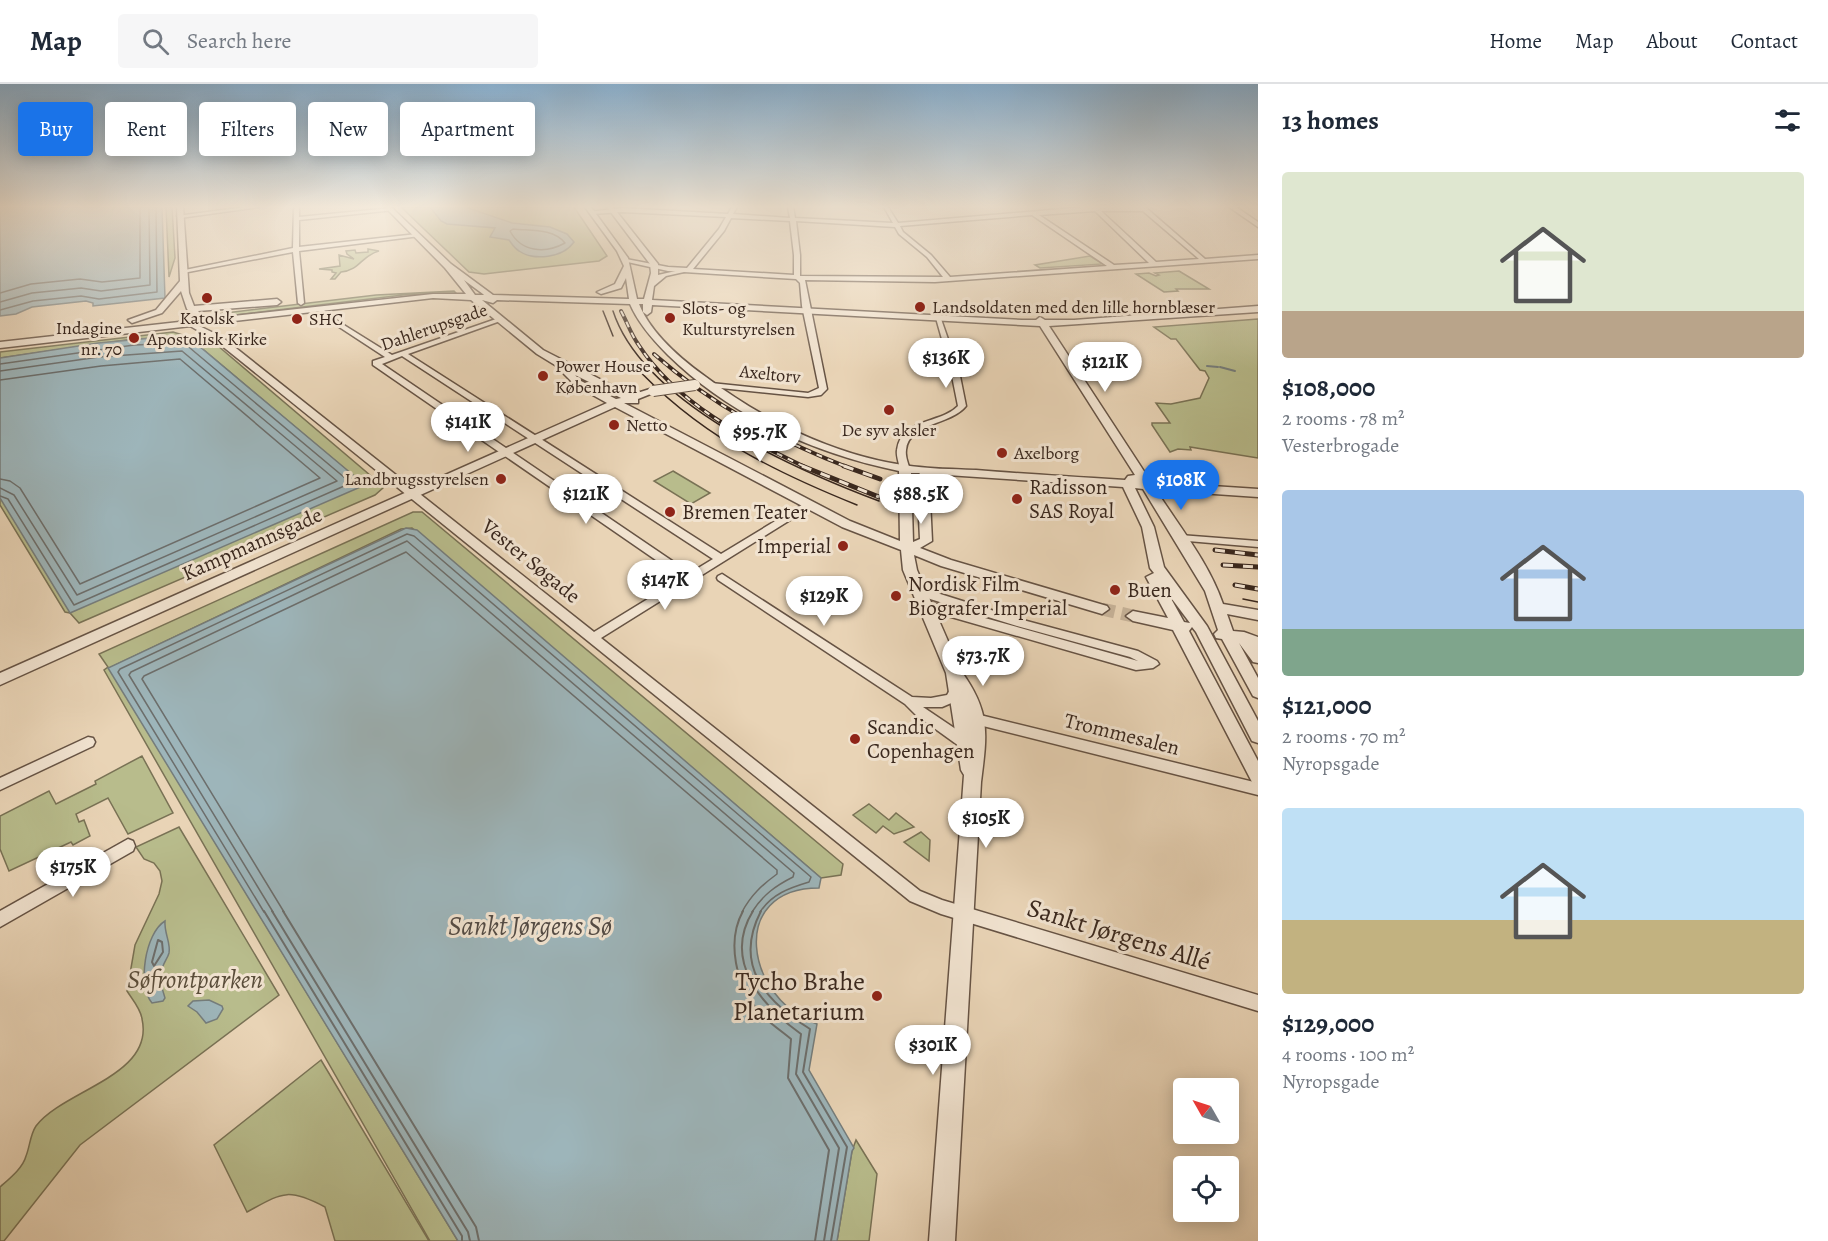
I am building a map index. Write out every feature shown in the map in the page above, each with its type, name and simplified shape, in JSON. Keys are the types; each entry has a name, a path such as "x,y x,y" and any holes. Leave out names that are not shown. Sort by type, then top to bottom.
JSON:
{"street":[{"path":"182,261 187,316"},
{"path":"183,271 235,261"},
{"path":"294,302 299,285 297,261"},
{"path":"443,261 472,296 558,363 578,383 669,429 808,505 907,549 1007,583 1102,609"},
{"path":"0,345 187,316 400,291 465,288 506,298 642,295 664,274 689,270 696,261"},
{"path":"796,261 797,277 803,282 806,308"},
{"path":"933,261 948,279"},
{"path":"1104,261 1111,266"},
{"path":"628,263 654,264 689,270 862,280 948,279 1186,261"},
{"path":"601,292 618,286 628,263"},
{"path":"628,263 642,295 645,321 668,350 711,385 767,420 820,445 860,460 905,469 929,471 1108,482 1137,479 1258,485"},
{"path":"642,295 654,264"},
{"path":"448,266 486,293 499,308 499,318"},
{"path":"132,320 163,311 184,282"},
{"path":"187,316 203,321 390,300 472,296 486,293 584,291 1044,324 1258,309"},
{"path":"179,305 185,293"},
{"path":"390,300 482,305"},
{"path":"0,337 76,326 187,316 294,302"},
{"path":"1044,324 1057,319 1258,303"},
{"path":"319,308 329,318 392,358"},
{"name":"Axeltorv","path":"711,385 808,395 818,393 823,389 806,308"},
{"path":"938,316 1130,313"},
{"path":"1023,314 1036,318 1044,324 1137,479 1180,538 1212,591 1227,635 1258,692"},
{"name":"Vester Søgade","path":"187,316 219,339 915,896 964,915"},
{"path":"938,316 955,371 962,408 954,414 921,426 909,434 901,448 905,469 907,549 910,570 954,673 965,688 976,719 979,736 972,782 942,1241"},
{"name":"Dahlerupsgade","path":"499,318 376,363 505,453"},
{"name":"Vester Søgade","path":"203,321 219,339"},
{"path":"1060,324 1056,330 1063,344 1065,356"},
{"path":"403,354 721,559"},
{"path":"558,363 628,397 669,429"},
{"name":"Kampmannsgade","path":"0,679 628,397 652,391 711,385"},
{"path":"505,453 690,578"},
{"path":"907,549 926,541 923,477 929,471"},
{"path":"1137,479 1258,493"},
{"path":"1137,479 1131,495 1148,527 1158,571 1202,630 1258,736"},
{"path":"593,638 808,505"},
{"path":"1180,538 1258,544"},
{"path":"1152,551 1145,562 1179,625 1257,784"},
{"path":"722,578 909,700 920,711 964,742"},
{"path":"921,598 1134,654 1153,664 1136,666 921,598"},
{"path":"1220,613 1258,615"},
{"path":"1220,613 1253,640 1258,658"},
{"path":"1132,616 1253,640"},
{"path":"954,673 955,691 972,782"},
{"path":"909,700 928,704 944,702 952,698 955,691"},
{"name":"Trommesalen","path":"976,719 1257,784"},
{"path":"0,784 88,742"},
{"path":"0,919 128,846"},
{"name":"Sankt Jørgens Allé","path":"964,915 1258,1003"}],"green space":[{"path":"168,261 174,261 169,277"},
{"path":"340,261 362,261 352,269 341,272 335,279 331,279 336,273 332,270 319,269 340,266"},
{"path":"457,261 599,261 484,274 469,272"},
{"path":"1059,261 1098,261 1103,264 1040,268 1035,265"},
{"path":"1179,271 1209,289 1176,289 1178,291 1164,292 1136,274 1149,273 1156,276 1159,275 1155,273"},
{"path":"454,291 456,293 403,295 219,317 217,314 376,295"},
{"path":"1258,319 1258,458 1190,447 1191,450 1178,449 1170,452 1152,425 1152,423 1170,423 1156,403 1171,404 1200,398 1209,378 1176,339 1171,339 1154,327"},
{"path":"173,332 218,346 384,487 375,495 79,623 70,613 65,612 0,505 0,498 364,485 193,341 185,337 133,339 0,358 0,352"},
{"path":"673,471 710,493 691,504 654,481"},
{"path":"413,512 422,512 843,864 841,875 821,878 412,528 401,529 109,668 458,1241 430,1241 104,670 108,667 99,654"},
{"path":"142,756 173,813 128,834 108,798 76,814 79,822 84,820 90,836 73,845 71,842 9,871 0,849 0,816 49,791 56,804 96,784 95,781"},
{"path":"869,804 889,820 896,813 914,827 894,834 883,826 876,833 853,815"},
{"name":"Søfrontparken","path":"179,827 279,995 80,1145 4,1241 0,1241 0,1187 22,1165 36,1126 49,1113 104,1080 135,1055 142,1038 142,1019 127,991 135,945 159,894 162,881 160,871 154,863 144,859 136,847"},
{"path":"921,832 930,840 929,861 904,842"},
{"path":"321,1060 429,1241 335,1241 325,1207 293,1195 277,1197 247,1212 214,1145"},
{"path":"856,1140 877,1174 869,1241 837,1241 852,1151"}],"water":[{"path":"0,261 164,261 165,298 93,306 93,303 86,301 32,307 16,314 0,316"},
{"path":"174,336 193,341 365,485 70,613 0,498 0,358 98,343"},
{"name":"Sankt Jørgens Sø","path":"406,528 417,530 821,878 819,888 790,893 770,906 759,924 756,947 762,970 774,992 793,1011 817,1024 809,1070 854,1148 837,1241 458,1241 108,668"},
{"path":"165,921 169,955 161,974 165,998 163,1001 152,1003 145,985 145,960 152,936"},
{"path":"209,1000 222,1006 223,1009 217,1019 206,1023 197,1012 188,1006 193,1001"}],"waterway":[{"path":"1207,366 1218,367"},
{"path":"1220,367 1235,371"}],"tunnel":[{"path":"1102,609 1133,616"}],"tram line":[{"path":"603,311 613,336"},
{"path":"613,311 630,344 655,375 688,403 765,451 806,471 879,501"},
{"path":"632,363 682,410 736,447 794,478 857,505"},
{"path":"1243,599 1258,602"}],"railway":[{"path":"621,311 636,340 654,365 691,401 735,431 805,467"},
{"path":"654,354 722,405 795,445 847,467"},
{"path":"802,466 879,497"},
{"path":"844,466 880,479"},
{"path":"1215,550 1258,555"},
{"path":"1223,565 1258,567"},
{"path":"1235,585 1258,589"}],"place":[{"name":"Katolsk Apostolisk Kirke","path":"207,298"},
{"name":"Landsoldaten med den lille hornblæser","path":"920,307"},
{"name":"Slots- og Kulturstyrelsen","path":"670,318"},
{"name":"SHC","path":"297,319"},
{"name":"Indagine nr. 70","path":"134,338"},
{"name":"Power House København","path":"543,376"},
{"name":"De syv aksler","path":"889,410"},
{"name":"Netto","path":"614,425"},
{"name":"Axelborg","path":"1002,453"},
{"name":"Landbrugsstyrelsen","path":"501,479"},
{"name":"Radisson SAS Royal","path":"1017,499"},
{"name":"Bremen Teater","path":"670,512"},
{"name":"Imperial","path":"843,546"},
{"name":"Buen","path":"1115,590"},
{"name":"Nordisk Film Biografer Imperial","path":"896,596"},
{"name":"Scandic Copenhagen","path":"855,739"},
{"name":"Tycho Brahe Planetarium","path":"877,996"}]}
